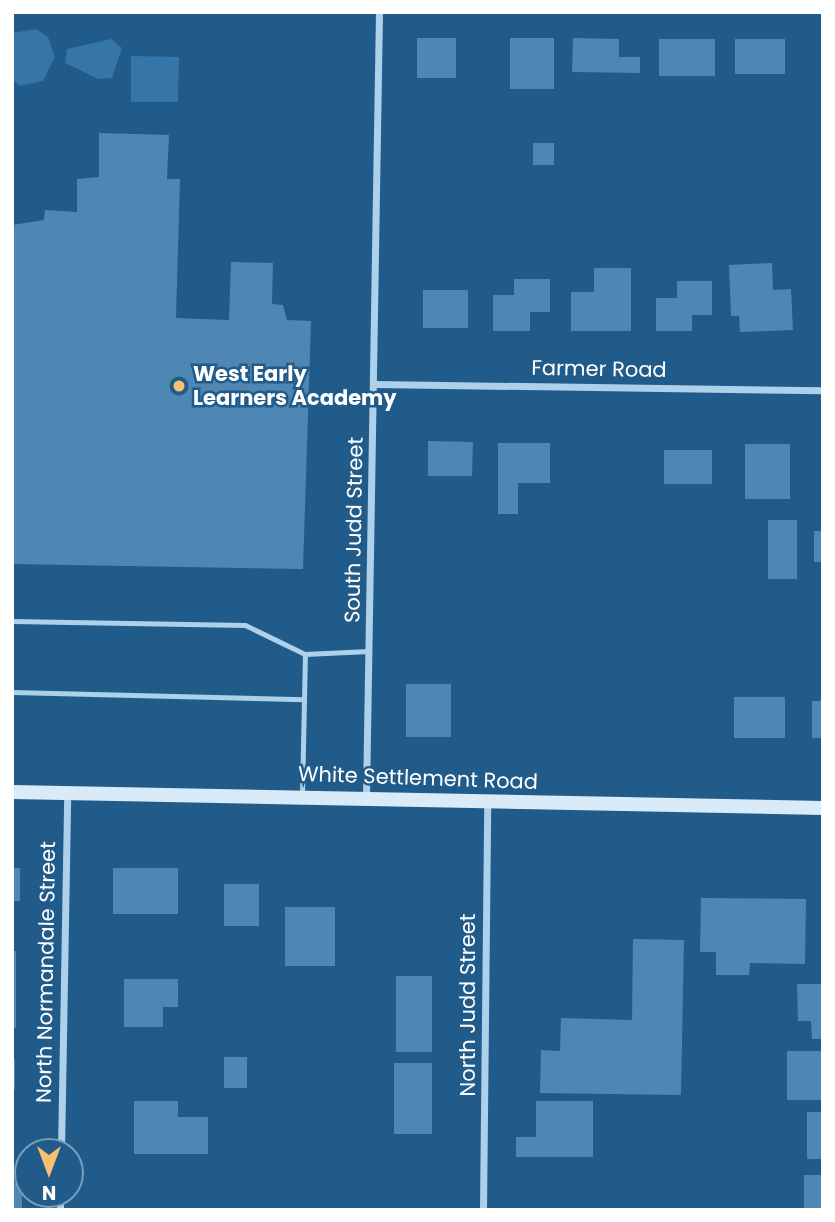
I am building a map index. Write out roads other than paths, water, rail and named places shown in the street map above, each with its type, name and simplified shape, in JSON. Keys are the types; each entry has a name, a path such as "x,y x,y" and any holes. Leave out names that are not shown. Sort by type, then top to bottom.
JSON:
{"main road":[{"name":"White Settlement Road","path":"12,792 366,796 823,808"}],"street":[{"name":"South Judd Street","path":"366,796 375,384 379,12"},
{"name":"Farmer Road","path":"375,384 823,390"},
{"name":"North Normandale Street","path":"61,1138 66,792"},
{"name":"North Judd Street","path":"483,1210 487,800"}],"lane":[{"path":"12,621 246,625 305,654 369,651"},
{"path":"302,795 305,654"},
{"path":"12,692 304,699"}],"place":[{"name":"West Early Learners Academy","path":"179,386"}]}
